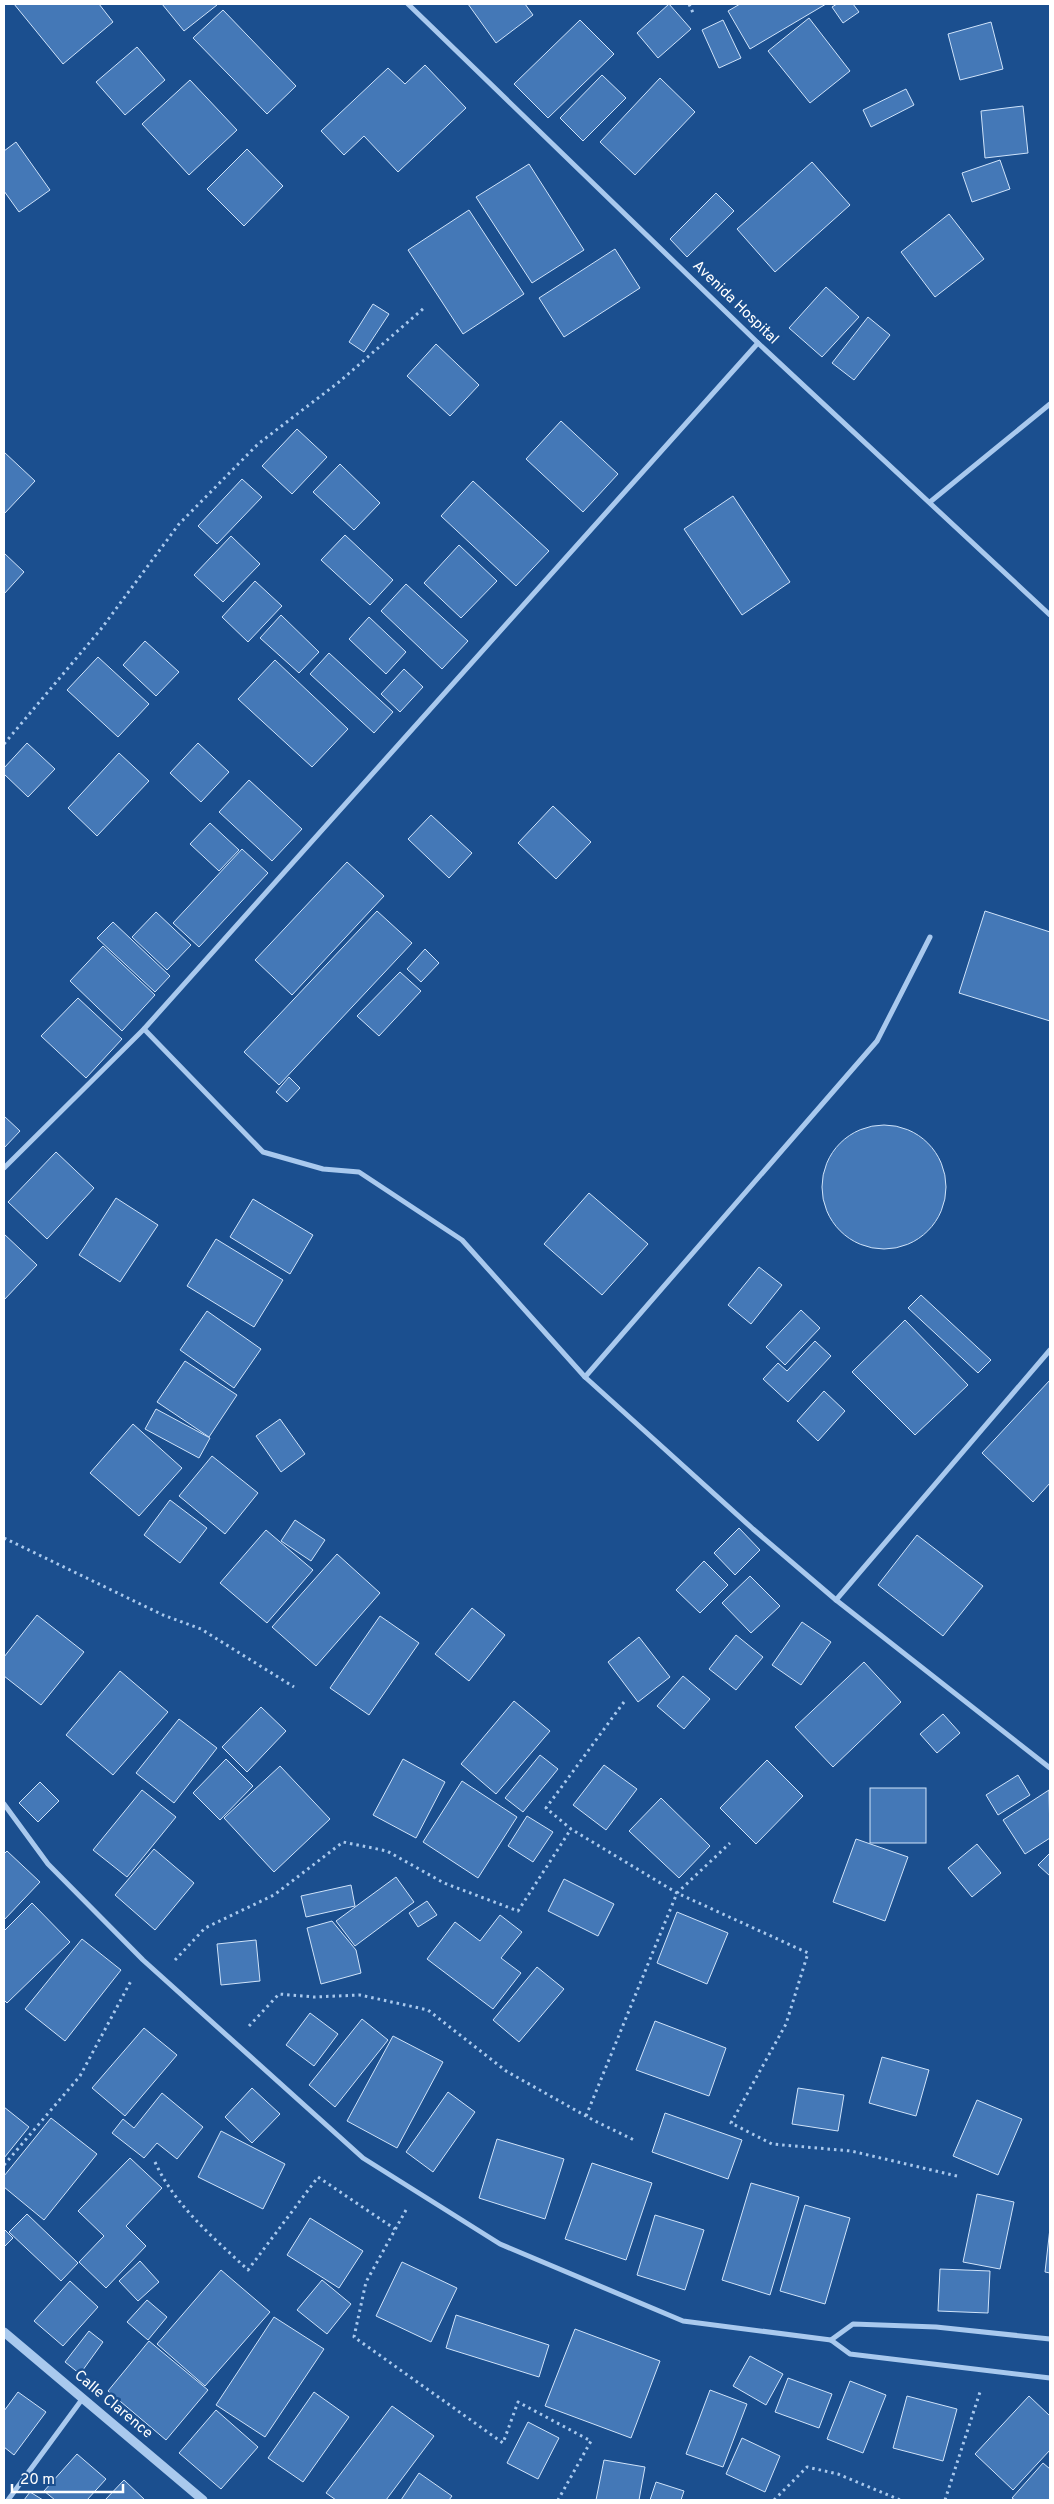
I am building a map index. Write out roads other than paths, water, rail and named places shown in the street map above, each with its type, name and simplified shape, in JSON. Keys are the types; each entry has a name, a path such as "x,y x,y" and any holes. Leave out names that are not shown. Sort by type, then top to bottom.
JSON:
{"street":[{"name":"Avenida Hospital","path":"408,4 758,343 1050,615"},
{"path":"4,1168 144,1029 758,343"},
{"path":"930,502 1050,404"},
{"path":"585,1377 877,1040 930,937"},
{"path":"144,1029 263,1152 323,1169 359,1172 462,1240 585,1377 753,1529 836,1600 1050,1768"},
{"path":"836,1600 1050,1350"},
{"path":"4,1804 48,1864 143,1960 363,2158 500,2244 683,2321 831,2340 850,2354 1050,2378"},
{"path":"831,2340 853,2324 936,2327 1050,2339"},
{"name":"Calle Clarence","path":"4,2332 203,2500"},
{"path":"8,2500 83,2398"}]}
